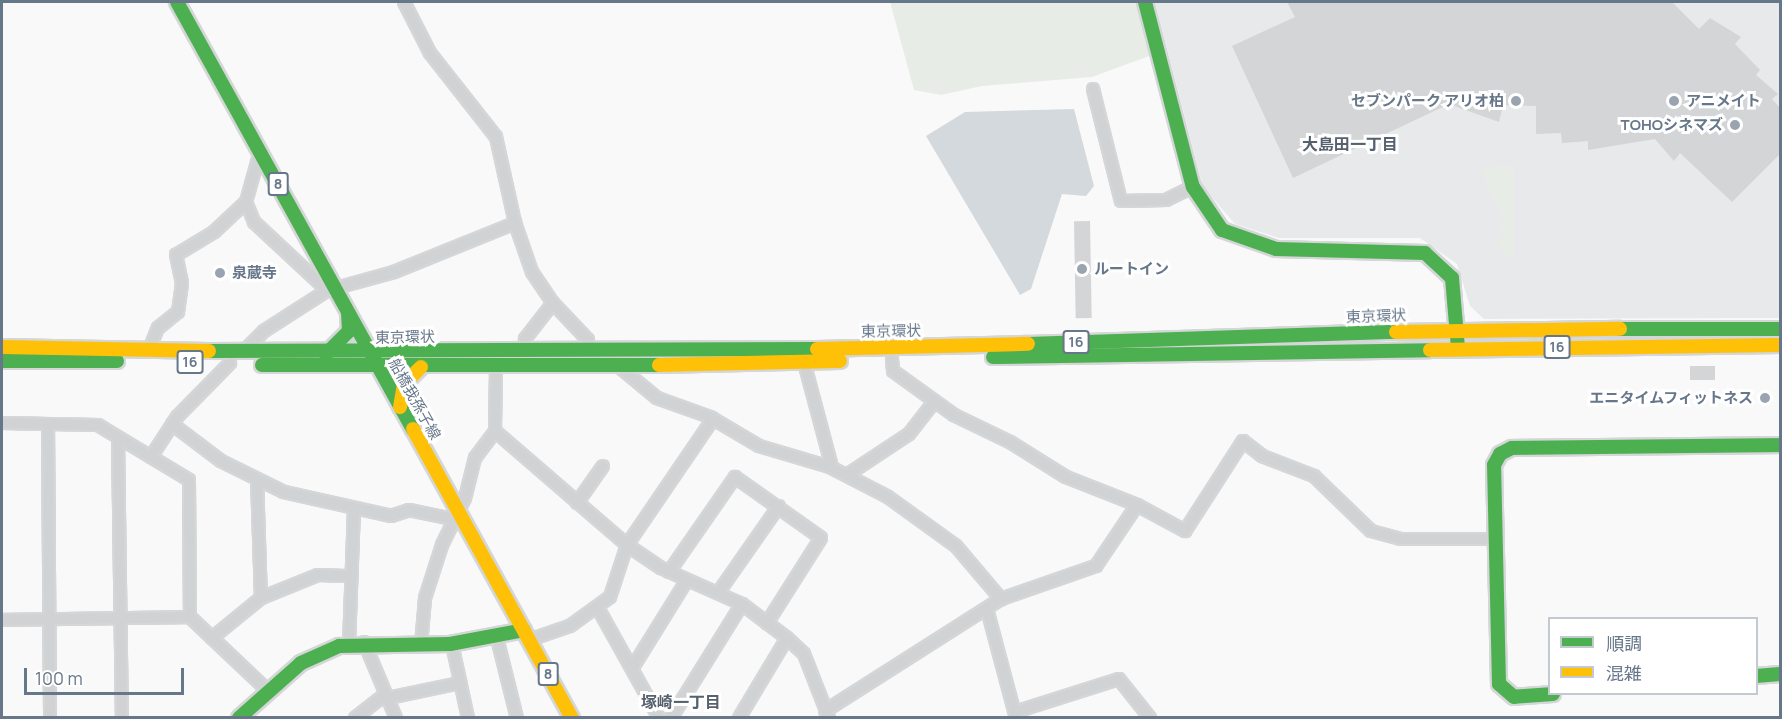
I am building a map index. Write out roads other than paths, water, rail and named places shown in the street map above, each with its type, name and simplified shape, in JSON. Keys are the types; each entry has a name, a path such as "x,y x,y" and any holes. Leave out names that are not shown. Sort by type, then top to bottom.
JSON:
{"main road":[{"name":"船橋我孫子線","path":"177,2 332,288 379,367 455,515 572,717"},
{"path":"1145,2 1193,187 1222,230 1254,245 1425,253 1452,278 1458,348"},
{"path":"326,354 349,331 348,313"},
{"name":"東京環状","path":"2,347 371,354 886,348 1458,330 1780,329"},
{"name":"東京環状","path":"2,361 496,368 1458,348 1780,345"},
{"path":"400,407 404,384 421,367"},
{"path":"1548,694 1514,697 1501,688 1494,465 1512,448 1780,445"},
{"path":"240,717 267,690 301,663 349,645 364,642 452,644 526,635"},
{"path":"1758,676 1780,674"}],"street":[{"path":"404,2 430,53 496,137 515,223 532,272 553,303 588,339 589,350"},
{"path":"1093,89 1121,201 1167,200 1193,187"},
{"path":"149,350 158,328 178,312 179,250 214,232 246,202 260,152"},
{"path":"246,202 254,222 332,288"},
{"path":"242,353 264,331 332,288 404,268 515,223"},
{"path":"525,352 525,339 553,303"},
{"path":"892,359 893,371 934,402 1066,477 1137,505 1185,531 1239,444 1246,441 1262,456 1314,476 1371,531 1401,539 1496,539"},
{"path":"804,362 832,468"},
{"path":"151,457 172,424 230,363"},
{"path":"617,365 657,398 713,419 759,446 832,468 847,475 944,536 1001,599"},
{"path":"422,645 425,598 475,458 495,431 496,368"},
{"path":"847,475 909,434 934,402"},
{"path":"526,635 599,610 610,597 627,545 713,419"},
{"path":"2,423 98,425 189,480 190,617"},
{"path":"48,424 50,717"},
{"path":"172,424 221,462 284,492 354,508 455,515"},
{"path":"495,431 627,545 669,572 742,604 787,639 804,654 824,712 1001,599 1096,566 1137,505"},
{"path":"118,438 122,717"},
{"path":"578,502 603,466"},
{"path":"669,572 735,477 820,534 821,545 767,623"},
{"path":"257,479 261,598"},
{"path":"718,593 779,506"},
{"path":"349,645 354,508"},
{"path":"212,638 261,598 318,575 352,576"},
{"path":"633,667 687,580"},
{"path":"671,717 742,604"},
{"path":"987,609 1016,715 1119,679 1150,717"},
{"path":"599,610 659,717"},
{"path":"2,620 190,617 267,690"},
{"path":"497,638 518,717"},
{"path":"739,717 787,639"},
{"path":"364,642 396,717"},
{"path":"452,644 468,717"},
{"path":"356,717 387,696 460,683"}],"place":[{"name":"セブンパーク アリオ柏","path":"1516,101"},
{"name":"アニメイト","path":"1674,101"},
{"name":"TOHOシネマズ","path":"1735,125"},
{"name":"ルートイン","path":"1082,269"},
{"name":"泉蔵寺","path":"220,273"},
{"name":"エニタイムフィットネス","path":"1765,398"}],"district":[{"name":"大島田一丁目","path":"1350,144"},
{"name":"塚崎一丁目","path":"681,702"}]}
